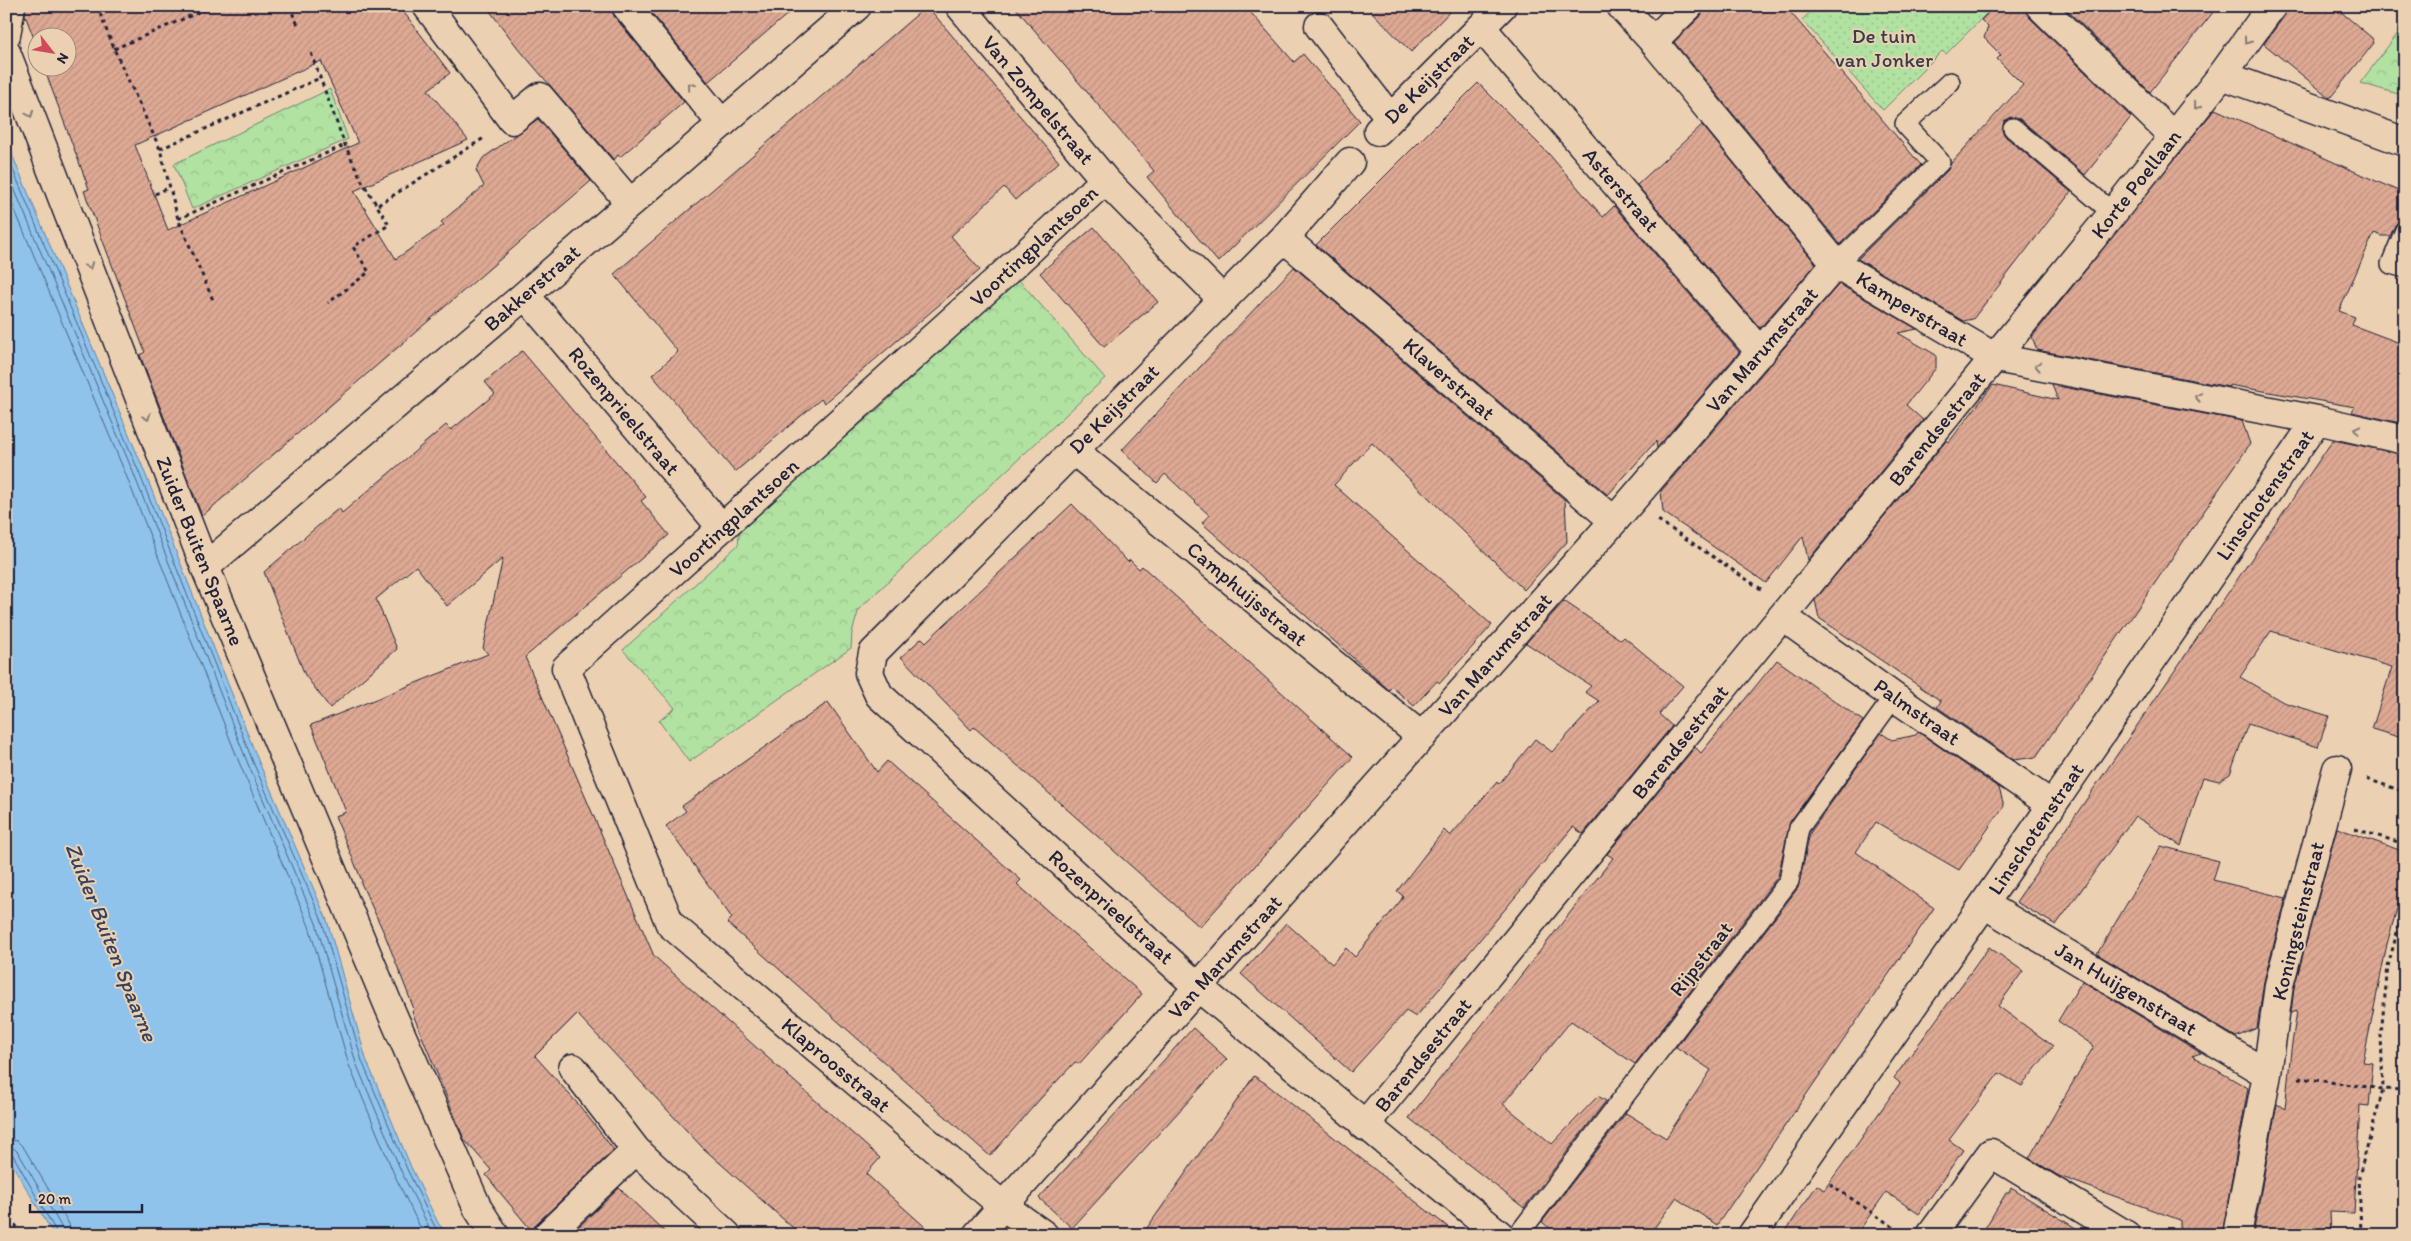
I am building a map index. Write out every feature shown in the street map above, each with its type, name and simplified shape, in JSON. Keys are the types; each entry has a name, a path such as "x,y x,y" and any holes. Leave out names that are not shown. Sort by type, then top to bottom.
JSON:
{"street":[{"path":"6,35 11,6"},
{"path":"427,6 512,120 540,97 630,203"},
{"path":"626,6 722,124"},
{"name":"Bakkerstraat","path":"205,567 525,295 857,6"},
{"name":"Van Zompelstraat","path":"960,6 1105,180 1223,300"},
{"name":"De Keijstraat","path":"1319,26 1384,124 1502,6"},
{"name":"Kamperstraat","path":"1621,6 1653,41 1836,264 1996,358 2317,420 2405,440"},
{"path":"1653,41 1689,6"},
{"path":"2040,6 2173,136"},
{"name":"Korte Poellaan","path":"1996,358 2222,75 2272,6"},
{"name":"Asterstraat","path":"1480,27 1761,353"},
{"name":"Zuider Buiten Spaarne","path":"6,52 205,567 390,1009 478,1209 495,1235"},
{"path":"2222,75 2405,142"},
{"name":"De Keijstraat","path":"873,653 1284,238 1350,162"},
{"name":"Voortingplantsoen","path":"670,924 566,668 1105,180"},
{"name":"Klaverstraat","path":"1284,238 1622,511"},
{"name":"Van Marumstraat","path":"977,1235 1622,511 1761,353 1836,264"},
{"name":"Rozenprieelstraat","path":"525,295 722,528"},
{"name":"Barendsestraat","path":"1364,1126 1996,358"},
{"name":"Linschotenstraat","path":"1752,1235 1984,904 2317,420"},
{"name":"Camphuijsstraat","path":"1073,450 1422,737"},
{"name":"Palmstraat","path":"1787,613 1894,697 2052,805"},
{"name":"Rozenprieelstraat","path":"873,653 869,674 879,694 1198,987 1364,1126 1500,1235"},
{"name":"Koningsteinstraat","path":"2237,1235 2267,1074 2279,985 2337,770"},
{"name":"Jan Huijgenstraat","path":"1984,904 2267,1074"},
{"name":"Klaproosstraat","path":"670,924 1003,1206 1044,1235"},
{"path":"573,1068 636,1150 727,1235"},
{"path":"547,1235 636,1150"},
{"path":"1932,1235 1991,1153 2126,1235"}],"lane":[{"name":"Van Marumstraat","path":"1836,264 1940,162 1905,124 1950,82"},
{"path":"2014,128 2113,213"},
{"path":"2405,230 2391,264 2405,268"},
{"name":"Rijpstraat","path":"1518,1235 1789,881 1799,828 1894,697"}],"path":[{"path":"97,6 114,49 160,149 168,188 178,219 213,300"},
{"path":"114,49 213,6"},
{"path":"289,6 299,27"},
{"path":"311,53 345,146 363,183 389,225 353,247 369,272 328,303"},
{"path":"160,149 320,78"},
{"path":"378,205 512,120"},
{"path":"178,219 345,146"},
{"path":"154,194 168,188"},
{"path":"1622,511 1787,613"},
{"path":"2324,820 2405,844"},
{"path":"2360,1235 2359,1176 2382,1089 2381,1034 2388,966 2405,903"},
{"path":"2267,1074 2382,1089 2405,1090"},
{"path":"1802,1166 1905,1235"},
{"path":"6,1211 22,1235"}],"green space":[{"name":"De tuin van Jonker","path":"1817,6 1994,6 1946,54 1942,51 1883,110 1802,20"},
{"path":"2405,24 2405,96 2360,83"},
{"path":"330,89 348,139 192,209 174,164"},
{"path":"1018,279 1105,378 859,609 852,632 851,648 689,762 659,721 675,708 623,650 738,545 740,525 876,411"}],"water":[{"path":"6,140 143,468 258,760 327,920 366,1059 411,1167 438,1223 448,1235 54,1235 6,1154"}],"building":[{"path":"26,6 399,6 450,73 428,90 468,140 354,191 396,259 444,225 441,222 484,186 476,170 483,158 538,119 591,181 202,516 140,355 145,352 84,191 89,189 48,78 78,78 78,28 30,28 25,15","holes":["321,61 358,143 168,230 135,145"]},
{"path":"486,6 611,6 614,16 684,102 620,157 618,155 614,160 518,48"},
{"path":"646,6 797,6 708,82"},
{"path":"927,6 1059,162 1015,200 1004,187 951,236 980,270 824,403 821,399 735,472 652,375 678,352 614,274"},
{"path":"1014,6 1245,6 1294,62 1303,54 1360,121 1218,262 1147,177 1154,171"},
{"path":"1366,6 1455,6 1411,52"},
{"path":"1704,6 1785,6 1921,165 1840,244 1674,42 1700,17"},
{"path":"1995,6 2025,6 2029,17 2131,117 2085,175 2020,119 2010,117 2004,121 2002,131 2006,137 2071,192 1973,319 1963,321 1858,259 1948,170 1951,163 2023,85 1997,59 2001,55 1984,38 1988,27 1981,20"},
{"path":"2063,6 2218,6 2150,92"},
{"path":"2287,6 2334,6 2372,38 2374,43 2330,98 2264,44 2285,15"},
{"path":"1478,83 1548,153 1603,217 1614,206 1739,352 1657,448 1656,441 1608,495 1316,245"},
{"path":"2215,109 2405,194 2405,212 2401,220 2395,225 2390,236 2374,233 2339,311 2355,317 2352,325 2405,345 2405,424 2352,412 2355,407 2229,385 2229,387 2037,350 2032,337"},
{"path":"1702,125 1816,264 1760,328 1637,185"},
{"path":"1094,227 1158,302 1104,347 1040,273"},
{"path":"1294,267 1565,500 1567,542 1524,590 1372,443 1334,485 1492,625 1440,683 1437,681 1414,706 1392,687 1389,690 1202,523 1209,515 1165,474 1157,483 1122,450"},
{"path":"1839,284 1917,329 1898,333 1936,355 1936,368 1906,405 1923,420 1808,560 1803,536 1766,583 1663,512 1661,491"},
{"path":"522,351 646,497 641,501 669,535 525,657 654,956 880,1158 866,1174 934,1235 801,1235 703,1148 577,1014 535,1056 578,1104 614,1150 536,1224 532,1231 486,1175 491,1170 464,1139 412,1012 414,1009 385,935 361,883 362,881 335,816 346,812 311,725 488,654 483,648 503,558 447,606 416,566 376,599 397,649 330,708 305,675 264,572 339,508 342,513 446,425 451,430 495,394 485,382"},
{"path":"1993,385 2058,400 2052,385 2242,421 2250,444 2036,757 2014,760 1937,707 1941,701 1819,618 1815,600 1947,440 1949,442"},
{"path":"2333,440 2405,455 2405,739 2372,729 2392,667 2271,631 2240,677 2283,702 2329,716 2318,747 2248,724 2230,774 2219,781 2203,777 2181,846 2135,816 2056,925 2016,902"},
{"path":"1072,504 1128,562 1130,560 1139,569 1142,566 1353,757 1200,927 974,727 971,730 901,657 922,638 926,642"},
{"path":"1564,601 1621,640 1624,637 1683,686 1659,714 1672,726 1583,834 1573,827 1416,1017 1406,1011 1351,1072 1241,974 1286,923 1332,964 1346,948 1355,957 1401,900 1403,896 1397,891 1444,830 1450,836 1497,782 1499,784 1535,739 1552,752 1599,701 1585,692 1591,686 1526,643"},
{"path":"1777,660 1863,721 1790,822 1778,876 1635,1064 1571,1021 1503,1104 1552,1144 1598,1096 1606,1101 1524,1208 1409,1118 1613,858 1607,854 1695,747 1701,753"},
{"path":"828,702 877,772 887,761 1021,880 1017,884 1142,994 1079,1064 1075,1062 1041,1098 990,1156 727,923 732,918 666,826 686,811 682,806"},
{"path":"1918,732 1999,788 2004,806 1959,870 1876,822 1856,852 1934,908 1717,1225 1676,1198 1649,1235 1558,1235 1542,1222 1626,1113 1666,1138 1711,1070 1676,1047 1798,888 1810,833 1881,733 1892,740 1916,735"},
{"path":"2337,828 2405,852 2405,880 2387,944 2363,1062 2373,1063 2369,1106 2360,1105 2354,1213 2330,1212 2331,1235 2253,1235 2277,1104 2285,1109 2297,1011 2291,1013 2294,988"},
{"path":"2161,846 2219,861 2213,880 2286,898 2264,981 2257,1028 2236,1037 2097,954"},
{"path":"1989,947 2023,971 1998,1006 2053,1046 2022,1086 1999,1073 1949,1140 1963,1150 1919,1214 1886,1192 1856,1235 1783,1235 1817,1185 1824,1190 1851,1153 1900,1083 1894,1078"},
{"path":"2082,981 2201,1053 2192,1056 2248,1088 2222,1235 2180,1235 2180,1220 2059,1176 2029,1158 2094,1046 2058,1021"},
{"path":"1193,1028 1227,1059 1072,1228 1039,1198"},
{"path":"1254,1076 1265,1083 1458,1235 1142,1235"},
{"path":"619,1188 668,1235 570,1235"},
{"path":"2011,1188 2087,1235 1981,1235 2006,1193 2009,1193"}]}
